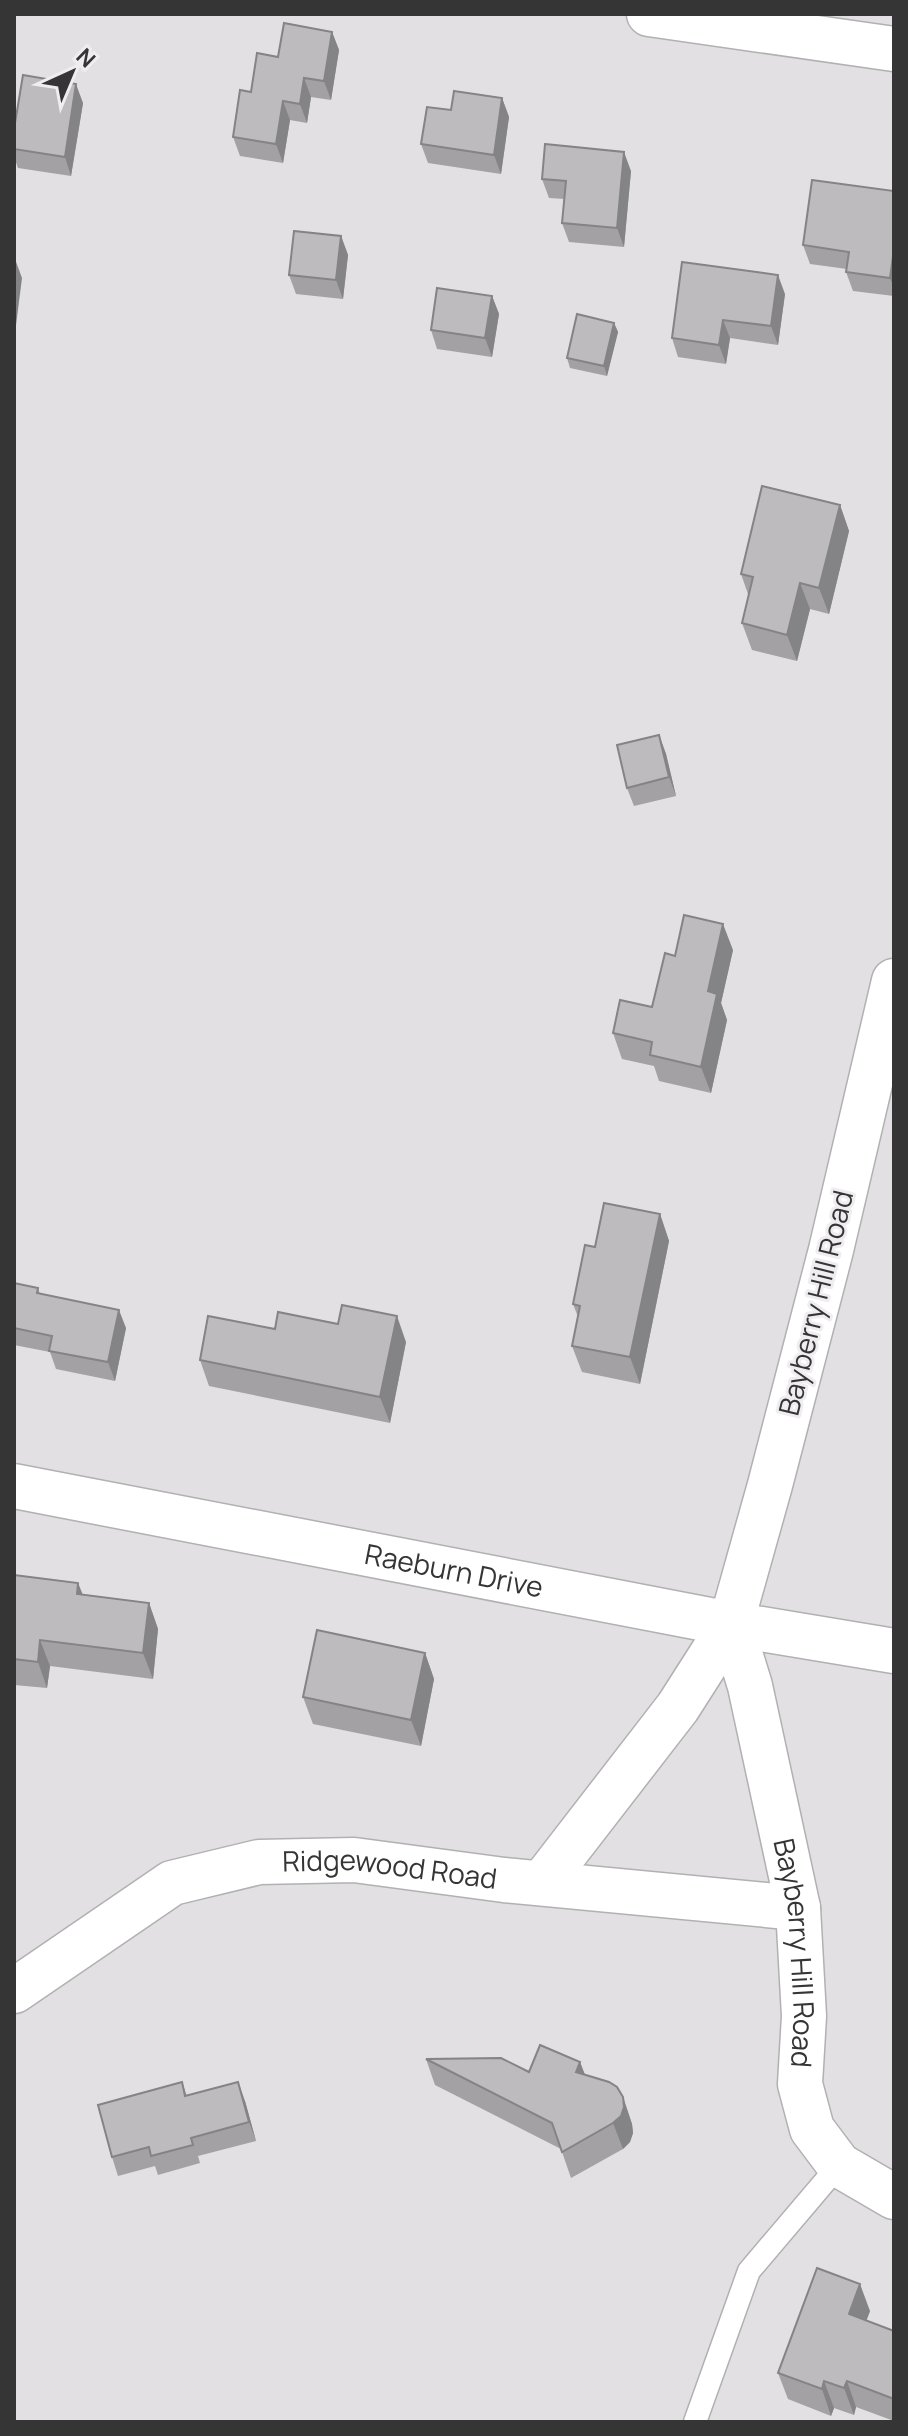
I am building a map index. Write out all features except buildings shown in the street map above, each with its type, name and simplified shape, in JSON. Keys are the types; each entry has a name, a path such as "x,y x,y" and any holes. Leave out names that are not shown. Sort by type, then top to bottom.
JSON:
{"street":[{"path":"649,14 894,49"},
{"name":"Bayberry Hill Road","path":"542,1883 678,1707 731,1624 819,1294 894,981"},
{"name":"Raeburn Drive","path":"14,1486 731,1624 894,1651"},
{"name":"Bayberry Hill Road","path":"731,1624 750,1686 798,1908 804,2016 800,2084 812,2129 839,2165 894,2197"},
{"name":"Ridgewood Road","path":"14,1991 172,1883 259,1862 354,1860 542,1883 798,1908"}],"lane":[{"path":"695,2422 749,2271 839,2165"}]}
